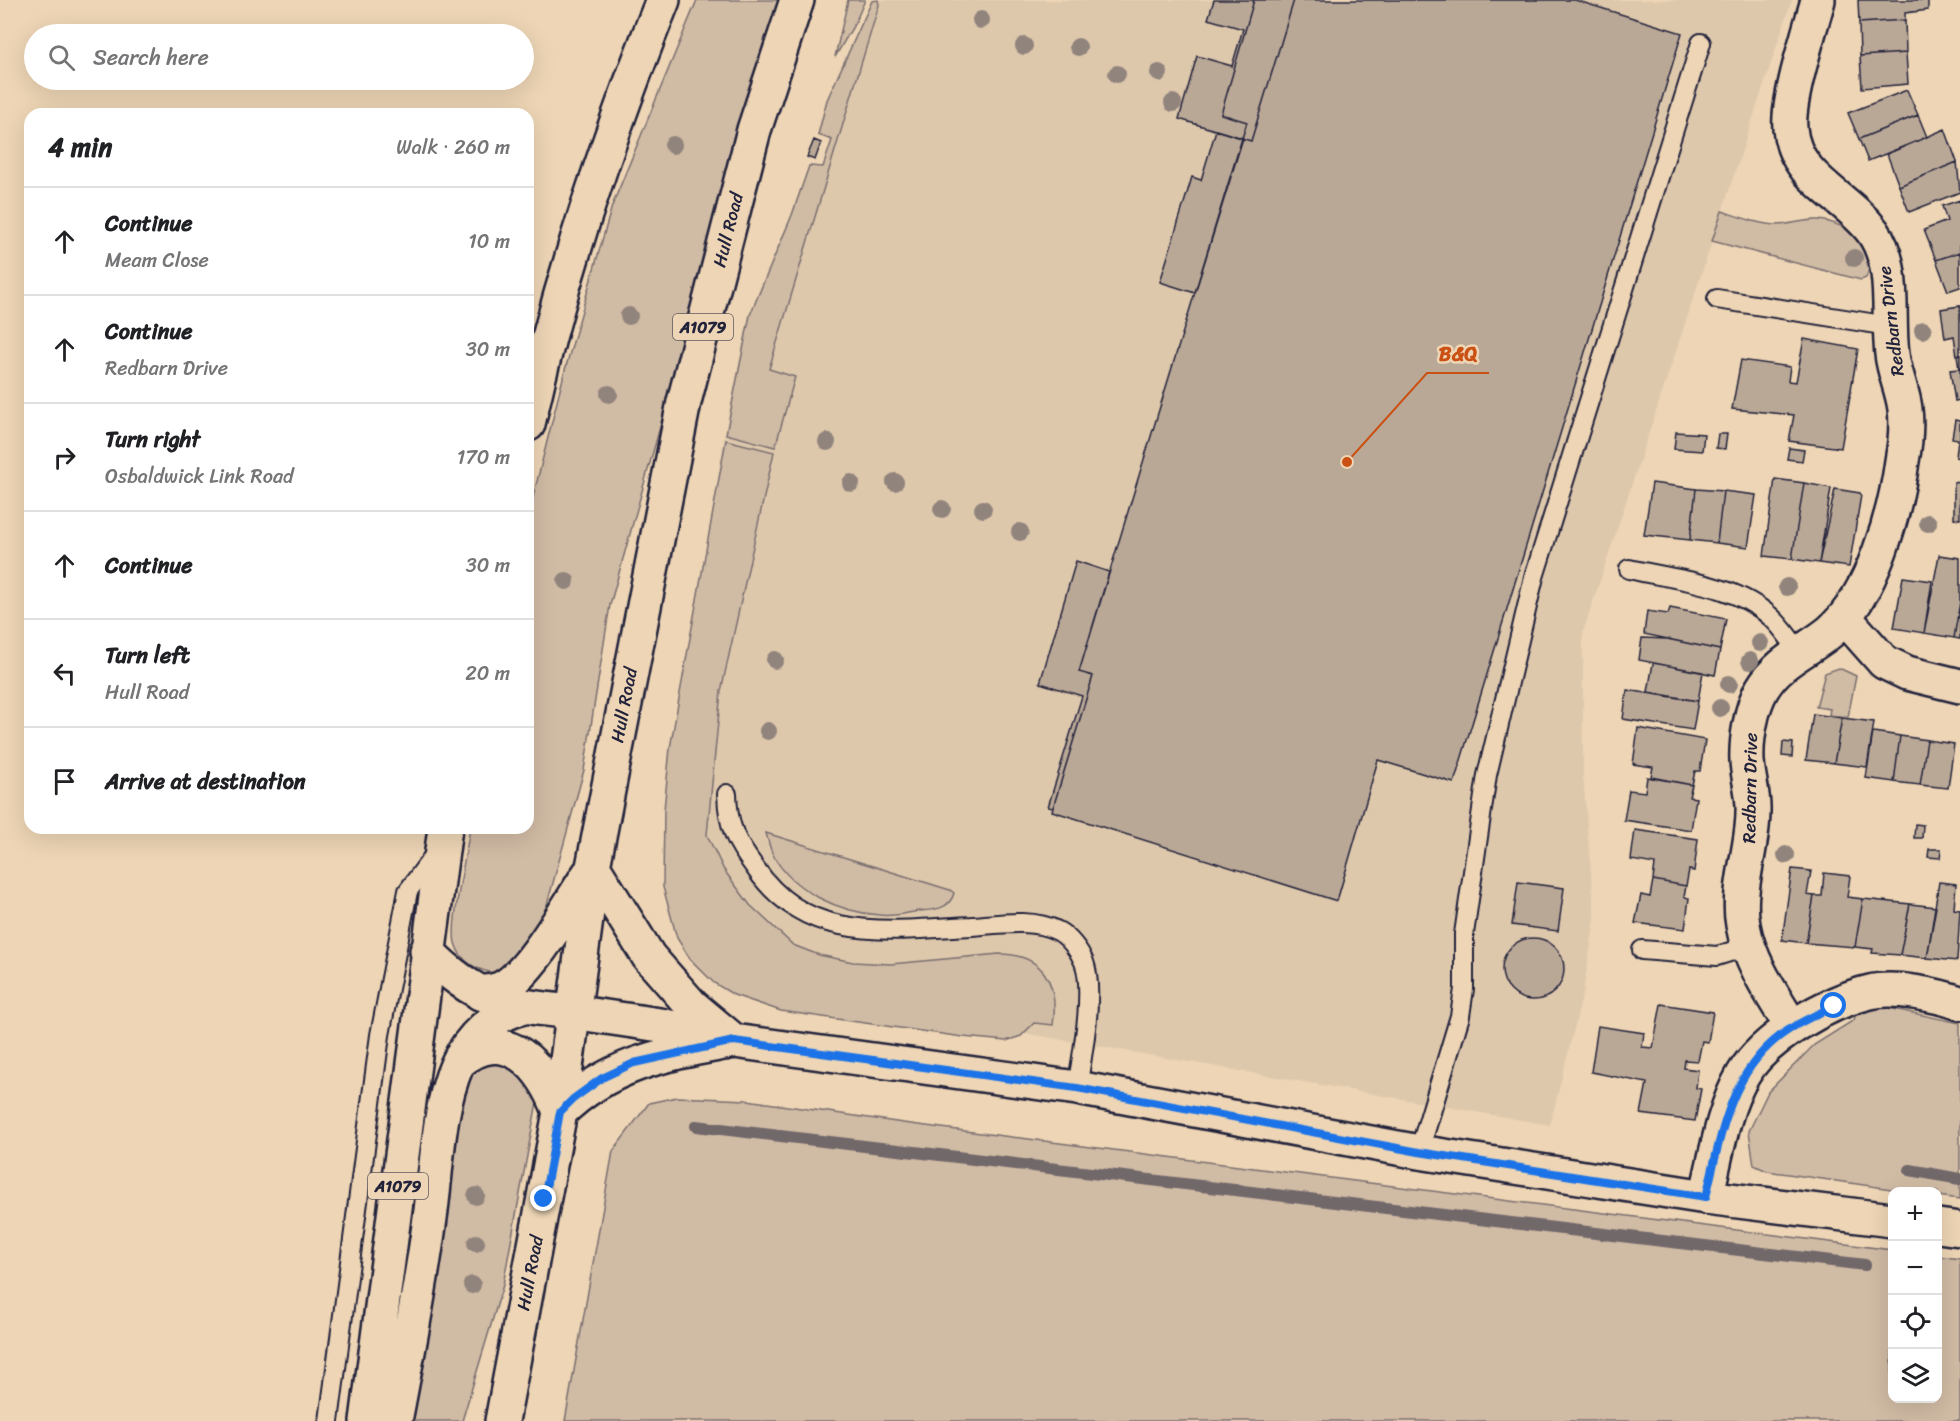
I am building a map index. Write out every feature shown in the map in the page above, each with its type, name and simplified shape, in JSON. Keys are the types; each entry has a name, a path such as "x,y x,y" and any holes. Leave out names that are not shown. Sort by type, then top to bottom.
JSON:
{"main road":[{"path":"534,402 584,218 628,88 663,0"},
{"name":"Hull Road","path":"502,1421 560,1112 593,867 684,402 754,130 797,0"},
{"name":"Redbarn Drive","path":"1792,1027 1768,988 1749,946 1743,925 1741,901 1754,811 1747,758 1752,717 1761,690 1779,667 1798,651 1827,634 1845,618 1867,582 1886,530 1902,461 1905,410 1893,364 1889,326 1890,295 1882,250 1872,232 1806,170 1796,152 1790,128 1791,108 1818,0"},
{"path":"1845,618 1884,662 1906,673 1960,686"},
{"name":"A1079","path":"367,1421 427,951 444,837"},
{"path":"480,993 502,988 516,978 542,945 593,867 649,957 692,1006 734,1041"},
{"path":"427,951 452,977 480,993 524,1007 572,1011 660,1025 734,1041 1077,1088 1419,1152 1706,1197 1888,1219"},
{"path":"1706,1197 1726,1118 1743,1075 1758,1056 1792,1027 1871,992 1914,993 1960,1003"},
{"path":"395,1421 418,1307 443,1120 457,1064 476,1036 495,1019 509,1010 524,1007"},
{"path":"457,1064 474,1050 496,1045 510,1049 540,1072 552,1088 560,1112 586,1088 634,1063 734,1041"},
{"path":"1942,1227 1960,1229"}],"lane":[{"path":"1419,1152 1460,1016 1464,989 1464,934 1487,775 1534,577 1701,43"},
{"path":"1717,299 1889,326"},
{"path":"1629,569 1724,590 1740,596 1772,618 1798,651"},
{"path":"727,794 728,820 743,851 770,889 789,904 816,918 841,925 897,930 1009,923 1035,924 1058,931 1076,947 1085,963 1087,993 1085,1040 1077,1088"},
{"path":"328,1421 380,1035 408,891 444,837"},
{"path":"1642,950 1718,956 1749,946"}],"shaded area":[{"path":"697,0 780,0 610,605 584,770 542,923 501,974 494,973 479,969 467,962 455,943 455,920 460,887 469,834 534,834 534,493 565,370 612,206"},
{"path":"848,0 865,0 855,23 835,57"},
{"path":"872,0 1792,0 1583,632 1583,775 1595,920 1583,993 1550,1125 749,985 665,814 725,432 749,314 791,215 809,165 823,167 832,140 817,134 826,100"},
{"path":"878,0 879,5 769,369 795,377 775,447 726,434 750,315 792,215 809,166 823,167 832,140 818,135 827,100 872,1"},
{"path":"1722,211 1769,224 1781,225 1818,220 1840,226 1850,231 1865,246 1869,256 1866,278 1861,280 1712,241"},
{"path":"726,440 774,452 721,691 707,835 724,870 750,905 793,945 819,955 853,962 891,964 999,954 1027,959 1037,965 1050,984 1053,996 1053,1025 1034,1023 1021,1036 1006,1041 781,1011 734,995 714,983 690,959 677,938 663,887 664,810 670,748"},
{"path":"1839,668 1856,676 1848,717 1829,715 1830,709 1816,707 1825,673"},
{"path":"766,833 954,893 949,902 941,908 931,910 884,915 849,910 819,898 793,880 773,855"},
{"path":"1875,1005 1960,1023 1960,1199 1942,1197 1942,1187 1888,1189 1767,1171 1754,1165 1749,1131 1768,1092 1814,1045 1854,1020 1857,1010"},
{"path":"488,1059 505,1065 525,1079 537,1102 503,1285 462,1421 408,1421 457,1080"},
{"path":"677,1097 747,1100 903,1123 1888,1249 1888,1403 1942,1403 1942,1257 1960,1259 1960,1421 565,1421 613,1151 649,1103"}],"building":[{"path":"1214,0 1294,0 1251,141 1179,119 1197,56 1232,66 1243,29 1208,19"},
{"path":"1254,0 1575,0 1682,33 1454,783 1378,760 1337,901 1052,811 1093,676 1079,672 1247,122 1221,114"},
{"path":"1858,0 1928,0 1928,10 1905,13 1905,20 1859,23"},
{"path":"1905,20 1906,53 1860,56 1859,23"},
{"path":"1906,53 1908,84 1862,88 1860,56"},
{"path":"1907,90 1918,115 1859,139 1848,113"},
{"path":"1918,115 1927,137 1868,161 1859,139"},
{"path":"1945,129 1957,162 1899,186 1887,154"},
{"path":"1216,130 1243,138 1195,293 1160,282 1192,177 1201,180"},
{"path":"814,140 821,143 815,160 807,157"},
{"path":"1957,162 1960,192 1909,212 1899,186"},
{"path":"1960,200 1960,252 1936,260 1924,230 1947,221 1942,206"},
{"path":"1960,252 1960,287 1948,291 1936,260"},
{"path":"1960,306 1960,355 1957,356 1954,336 1945,338 1941,309"},
{"path":"1804,339 1858,349 1841,448 1789,441 1794,415 1732,409 1741,360 1790,367 1788,381 1796,382"},
{"path":"1960,355 1960,400 1955,401 1950,370 1959,369 1957,356"},
{"path":"1955,420 1960,421 1960,458 1956,457 1958,439 1952,438"},
{"path":"1676,432 1704,434 1702,451 1674,449"},
{"path":"1718,434 1727,434 1725,449 1716,448"},
{"path":"1789,448 1804,450 1802,461 1787,459"},
{"path":"1775,479 1804,483 1792,559 1764,556"},
{"path":"1954,482 1960,483 1960,519 1954,518"},
{"path":"1652,483 1696,489 1690,540 1644,535"},
{"path":"1804,483 1831,488 1819,563 1792,559"},
{"path":"1696,489 1723,491 1717,543 1690,540"},
{"path":"1835,489 1861,495 1849,567 1819,563"},
{"path":"1723,491 1756,495 1748,547 1717,543"},
{"path":"1939,555 1960,558 1960,602 1954,638 1924,633"},
{"path":"1076,561 1109,572 1079,672 1093,676 1053,808 1048,807 1082,696 1040,683"},
{"path":"1903,577 1932,581 1924,633 1894,628"},
{"path":"1960,602 1960,639 1954,638"},
{"path":"1670,608 1726,619 1720,650 1644,634 1647,611 1668,614"},
{"path":"1642,638 1667,639 1720,650 1715,675 1639,660"},
{"path":"1653,663 1703,672 1698,701 1648,692"},
{"path":"1627,690 1698,701 1693,730 1623,719"},
{"path":"1813,714 1842,718 1834,763 1806,760"},
{"path":"1842,718 1874,722 1867,767 1834,763"},
{"path":"1638,728 1705,740 1700,771 1695,771 1692,785 1651,777 1653,767 1633,764"},
{"path":"1873,732 1900,736 1894,782 1866,778"},
{"path":"1900,736 1927,740 1920,785 1894,782"},
{"path":"1927,740 1954,744 1948,788 1920,785"},
{"path":"1783,742 1793,743 1792,757 1782,756"},
{"path":"1647,777 1692,785 1689,797 1696,798 1691,830 1624,820 1629,790 1645,792"},
{"path":"1915,824 1923,825 1922,838 1914,838"},
{"path":"1635,830 1698,839 1694,871 1689,870 1686,886 1653,880 1655,864 1631,860"},
{"path":"1929,849 1941,849 1940,858 1928,857"},
{"path":"1792,869 1811,871 1807,895 1814,896 1806,943 1782,940"},
{"path":"1824,873 1850,876 1847,897 1863,899 1855,947 1806,943 1814,896 1822,896"},
{"path":"1653,880 1686,886 1684,897 1689,898 1685,929 1635,923 1641,895 1650,897"},
{"path":"1518,882 1564,888 1558,931 1512,925"},
{"path":"1939,882 1956,884 1954,909 1960,910 1957,961 1927,958"},
{"path":"1863,899 1910,904 1900,955 1872,953 1873,949 1855,947"},
{"path":"1910,904 1936,907 1927,958 1900,955"},
{"path":"1533,938 1550,943 1555,947 1559,952 1564,969 1559,986 1555,991 1550,995 1533,1000 1516,995 1511,991 1507,986 1502,969 1507,952 1511,947 1516,943"},
{"path":"1661,1004 1713,1012 1708,1042 1702,1041 1698,1061 1685,1060 1684,1068 1698,1070 1696,1088 1701,1089 1695,1121 1641,1114 1647,1083 1591,1072 1598,1026 1644,1033 1642,1047 1653,1048"}],"waterway":[{"path":"696,1126 1865,1265"},
{"path":"1910,1170 1960,1179"}],"place":[{"name":"B&Q","path":"1347,462"}],"route":[{"path":"544,1199 560,1112 586,1088 634,1063 659,1055 734,1041 1077,1088 1419,1152 1706,1197 1726,1118 1743,1075 1758,1056 1792,1027 1834,1006"}]}
